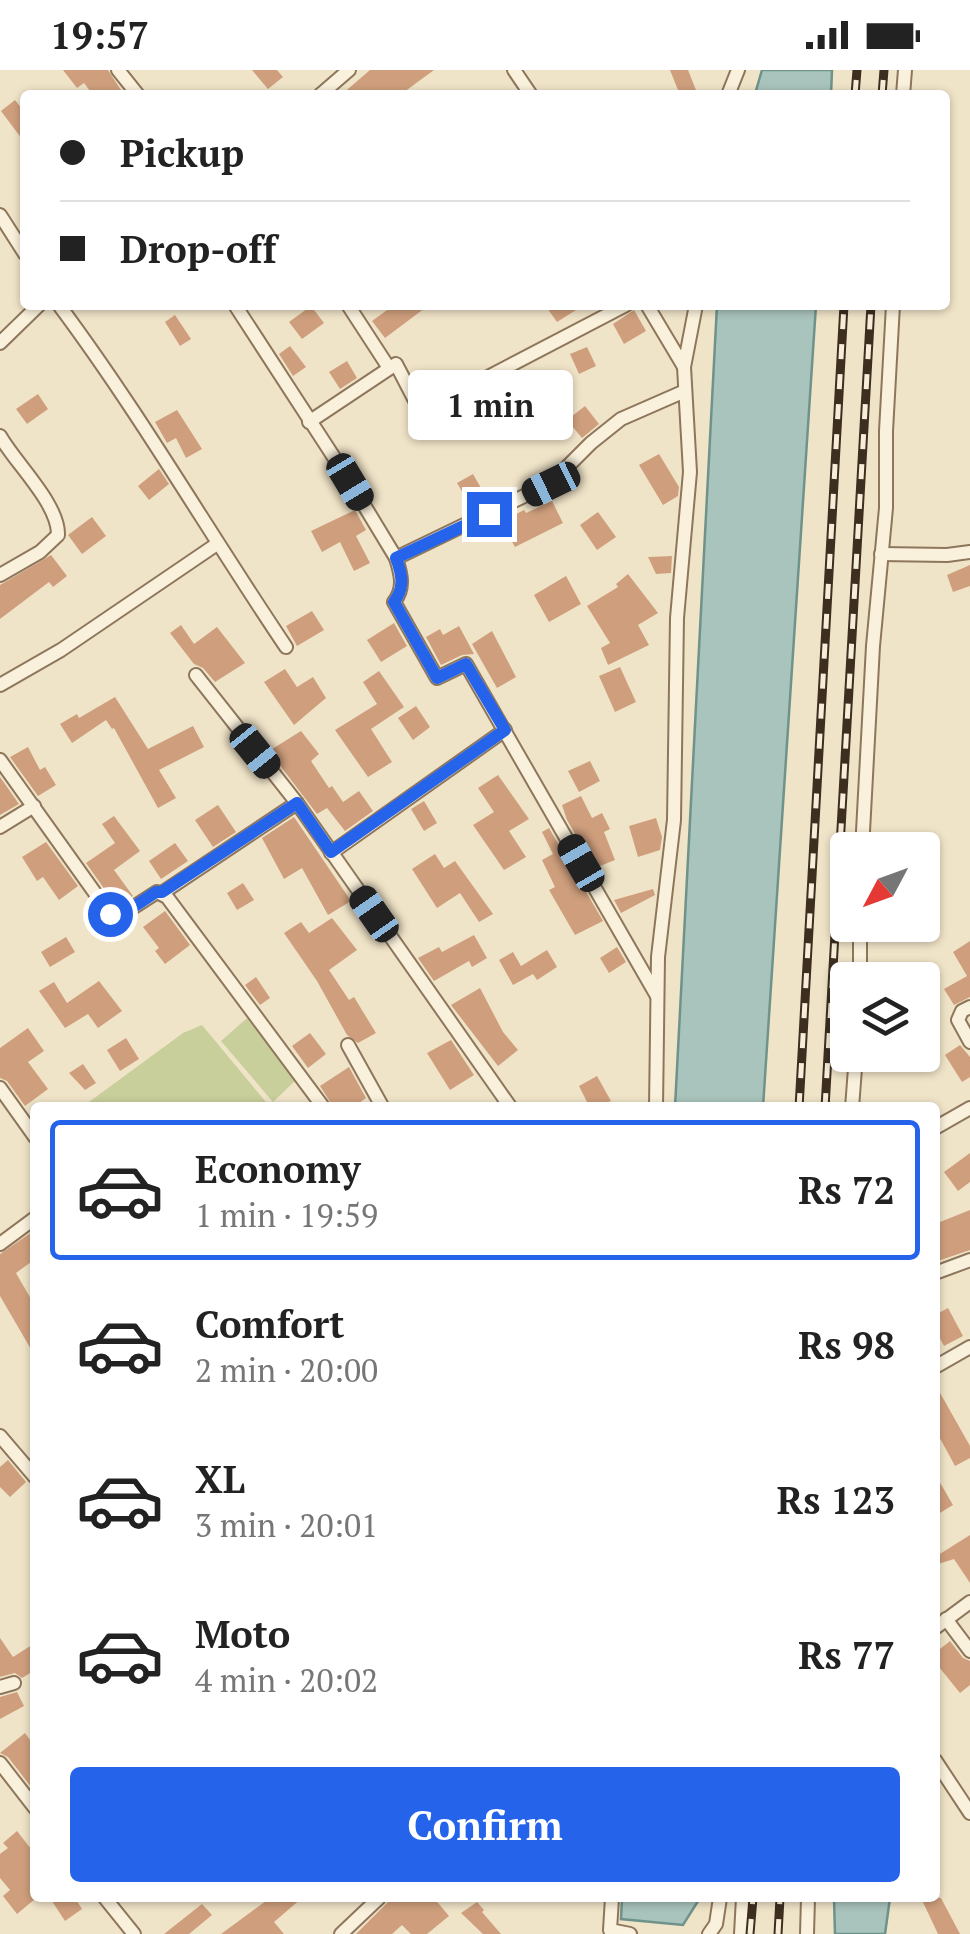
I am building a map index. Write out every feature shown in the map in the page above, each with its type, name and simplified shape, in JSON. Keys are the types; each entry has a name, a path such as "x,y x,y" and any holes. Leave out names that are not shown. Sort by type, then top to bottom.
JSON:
{"street":[{"path":"118,70 134,90"},
{"path":"326,90 348,70"},
{"path":"0,215 20,246"},
{"path":"0,343 33,310"},
{"path":"63,310 120,388 286,647"},
{"path":"238,310 396,558 402,574 400,594 394,602 437,678 466,664 657,996"},
{"path":"351,310 389,368"},
{"path":"309,422 396,364 421,412 616,310"},
{"path":"650,310 684,367"},
{"path":"656,1102 657,996 674,820 677,618 690,472 684,367 695,310"},
{"path":"863,832 886,508 893,310"},
{"path":"396,558 551,484 622,419 685,391"},
{"path":"0,436 48,504 59,527 58,534 40,552 0,576"},
{"path":"0,685 76,640 217,544"},
{"path":"880,554 970,552"},
{"path":"196,675 297,803 507,1102"},
{"path":"331,852 505,730"},
{"path":"0,760 110,914 123,914 162,892 297,803"},
{"path":"0,827 34,806"},
{"path":"162,892 320,1102"},
{"path":"970,1007 962,1011 958,1020 970,1042"},
{"path":"348,1045 380,1102"},
{"path":"852,1102 855,1072"},
{"path":"0,1088 30,1130"},
{"path":"940,1125 970,1108"},
{"path":"0,1244 30,1222"},
{"path":"940,1271 970,1260"},
{"path":"940,1364 970,1347"},
{"path":"0,1436 30,1471"},
{"path":"970,1602 941,1624 970,1650"},
{"path":"0,1763 30,1802"},
{"path":"940,1768 970,1813"},
{"path":"108,1902 134,1934"},
{"path":"341,1934 375,1902"},
{"path":"612,1902 610,1930 630,1934"},
{"path":"709,1934 716,1924 719,1902"},
{"path":"741,1934 743,1902"},
{"path":"806,1934 808,1902"}],"green space":[{"path":"247,1018 296,1080 273,1102 221,1041"},
{"path":"202,1025 266,1102 89,1102 183,1033"}],"water":[{"path":"762,70 832,70 831,90 756,90"},
{"path":"717,310 816,310 763,1102 675,1102"},
{"path":"622,1902 697,1902 683,1925 621,1919"},
{"path":"834,1902 889,1902 885,1934 835,1934"}],"building":[{"path":"63,70 108,70 121,90 89,90 84,83 77,88"},
{"path":"252,70 277,70 283,77 268,89"},
{"path":"370,70 434,70 407,90 347,90"},
{"path":"670,70 688,70 696,90 678,90"},
{"path":"15,100 20,106 20,136 1,111"},
{"path":"306,310 314,310 324,323 302,339 289,322"},
{"path":"387,310 422,310 385,338 372,321"},
{"path":"549,310 576,310 557,322"},
{"path":"634,310 646,331 624,344 613,324"},
{"path":"175,315 191,339 180,346 165,322"},
{"path":"290,346 306,367 293,376 279,354"},
{"path":"587,347 596,366 579,374 570,354"},
{"path":"347,361 357,378 340,389 329,372"},
{"path":"38,394 48,409 27,424 16,409"},
{"path":"585,406 599,424 582,438 567,420"},
{"path":"177,410 202,449 186,458 176,438 167,443 155,422"},
{"path":"659,454 679,487 678,496 663,505 639,465"},
{"path":"159,469 169,484 149,500 138,486"},
{"path":"473,474 489,502 473,510 457,483"},
{"path":"552,501 563,523 515,547 501,522"},
{"path":"355,510 366,530 356,536 370,563 354,571 340,542 322,552 311,531"},
{"path":"598,512 616,537 597,550 580,525"},
{"path":"92,517 106,536 82,554 68,535"},
{"path":"51,555 67,576 53,587 49,582 0,619 0,585"},
{"path":"672,556 671,573 656,574 648,557"},
{"path":"970,565 970,586 953,592 947,575"},
{"path":"628,574 658,613 638,625 649,645 608,665 601,648 610,643 587,606 618,587 616,584"},
{"path":"566,576 581,604 549,622 534,595"},
{"path":"312,611 324,630 297,646 286,626"},
{"path":"394,623 407,646 381,662 367,640"},
{"path":"181,625 194,644 217,627 245,663 215,682 194,664 170,633"},
{"path":"459,626 474,654 441,665 426,637 440,629 443,635"},
{"path":"492,631 516,677 497,688 472,644"},
{"path":"620,667 636,702 615,712 599,676"},
{"path":"285,669 297,687 313,677 326,698 294,725 264,682"},
{"path":"379,671 404,707 371,729 392,762 368,777 335,730 377,704 363,682"},
{"path":"115,697 148,749 193,726 204,747 159,770 176,798 158,808 106,720 72,743 60,724"},
{"path":"416,706 430,727 413,740 398,718"},
{"path":"301,731 319,754 311,761 329,788 332,786 343,802 359,791 373,811 345,831 327,808 317,814 269,751"},
{"path":"28,747 40,770 45,767 56,785 38,796 10,757"},
{"path":"590,761 600,781 579,792 568,771"},
{"path":"498,775 529,819 509,831 526,857 504,870 473,825 494,812 478,788"},
{"path":"0,777 19,804 0,815"},
{"path":"581,796 592,818 602,813 610,829 604,832 615,860 595,868 562,805"},
{"path":"424,801 437,823 424,831 411,809"},
{"path":"218,805 236,832 213,847 195,820"},
{"path":"114,816 140,851 114,870 133,896 120,904 115,904 86,863 115,843 102,824"},
{"path":"294,817 351,901 328,915 302,868 284,879 262,838"},
{"path":"656,818 662,837 660,850 638,857 629,826"},
{"path":"549,828 603,921 575,935 549,890 555,887 542,860 553,854 542,832"},
{"path":"46,842 78,886 59,900 43,877 37,881 22,857"},
{"path":"175,843 188,861 161,879 149,861"},
{"path":"435,854 444,868 455,861 493,914 479,922 460,893 437,908 412,869"},
{"path":"243,883 254,900 237,910 227,893"},
{"path":"653,889 655,895 621,913 614,900"},
{"path":"165,911 190,945 165,964 155,951 159,948 143,927"},
{"path":"332,918 357,950 329,970 349,1000 354,997 376,1033 358,1043 347,1035 284,933 301,922 309,933"},
{"path":"474,935 487,958 472,967 469,961 434,981 418,958 439,947 442,952"},
{"path":"66,937 75,952 50,967 41,952"},
{"path":"970,941 970,997 954,1005 944,989 967,976 953,952"},
{"path":"617,947 626,962 609,973 600,958"},
{"path":"547,950 557,967 537,980 533,974 513,985 499,960 513,952 521,966"},
{"path":"256,977 270,998 260,1005 245,985"},
{"path":"99,981 122,1011 98,1028 88,1014 65,1028 39,991 54,982 67,1003"},
{"path":"480,988 503,1032 518,1050 498,1066 451,1005"},
{"path":"28,1028 44,1051 28,1062 48,1089 25,1106 7,1081 0,1078 0,1048"},
{"path":"310,1033 326,1054 308,1068 292,1046"},
{"path":"126,1038 139,1059 120,1071 107,1050"},
{"path":"451,1040 474,1075 450,1090 427,1053"},
{"path":"960,1045 970,1057 970,1077 962,1082 945,1055"},
{"path":"83,1064 96,1083 85,1090 69,1073"},
{"path":"349,1067 366,1098 360,1102 330,1102 320,1086"},
{"path":"597,1076 611,1101 587,1102 579,1086"},
{"path":"970,1153 970,1182 958,1191 944,1172"},
{"path":"970,1210 970,1250 940,1260 940,1222"},
{"path":"30,1233 30,1263 16,1273 30,1297 30,1347 0,1296 0,1254"},
{"path":"948,1308 963,1336 944,1346 940,1338 940,1312"},
{"path":"940,1393 970,1446 970,1458 955,1466 940,1438"},
{"path":"8,1460 26,1482 10,1497 0,1487 0,1467"},
{"path":"940,1483 953,1505 940,1513"},
{"path":"970,1535 970,1583 954,1559 940,1563 940,1554"},
{"path":"0,1638 13,1657 30,1646 30,1673 22,1678 15,1673 0,1677"},
{"path":"950,1641 970,1661 970,1685 960,1693 940,1668 940,1649"},
{"path":"17,1692 24,1706 0,1719 0,1697"},
{"path":"25,1733 30,1740 30,1786 8,1757 0,1753"},
{"path":"17,1831 30,1848 31,1902 17,1914 3,1896 10,1890 0,1878 0,1854 8,1848 3,1843"},
{"path":"941,1898 960,1934 938,1934 923,1902 940,1902"},
{"path":"53,1902 78,1902 82,1909 65,1921"},
{"path":"265,1902 297,1902 274,1922 284,1934 221,1934"},
{"path":"388,1902 437,1902 449,1916 427,1934 411,1934 402,1925 392,1934 356,1934"},
{"path":"477,1902 501,1934 483,1934 461,1913"},
{"path":"202,1904 212,1915 189,1934 164,1934"}],"railway":[{"path":"855,90 857,70"},
{"path":"882,90 884,70"},
{"path":"799,1102 844,310"},
{"path":"825,1102 871,310"},
{"path":"750,1934 753,1902"},
{"path":"778,1934 780,1902"}],"route":[{"path":"110,914 123,914 162,892 297,803 331,852 505,730 466,664 437,678 394,602 400,594 402,574 396,558 489,514"}]}
